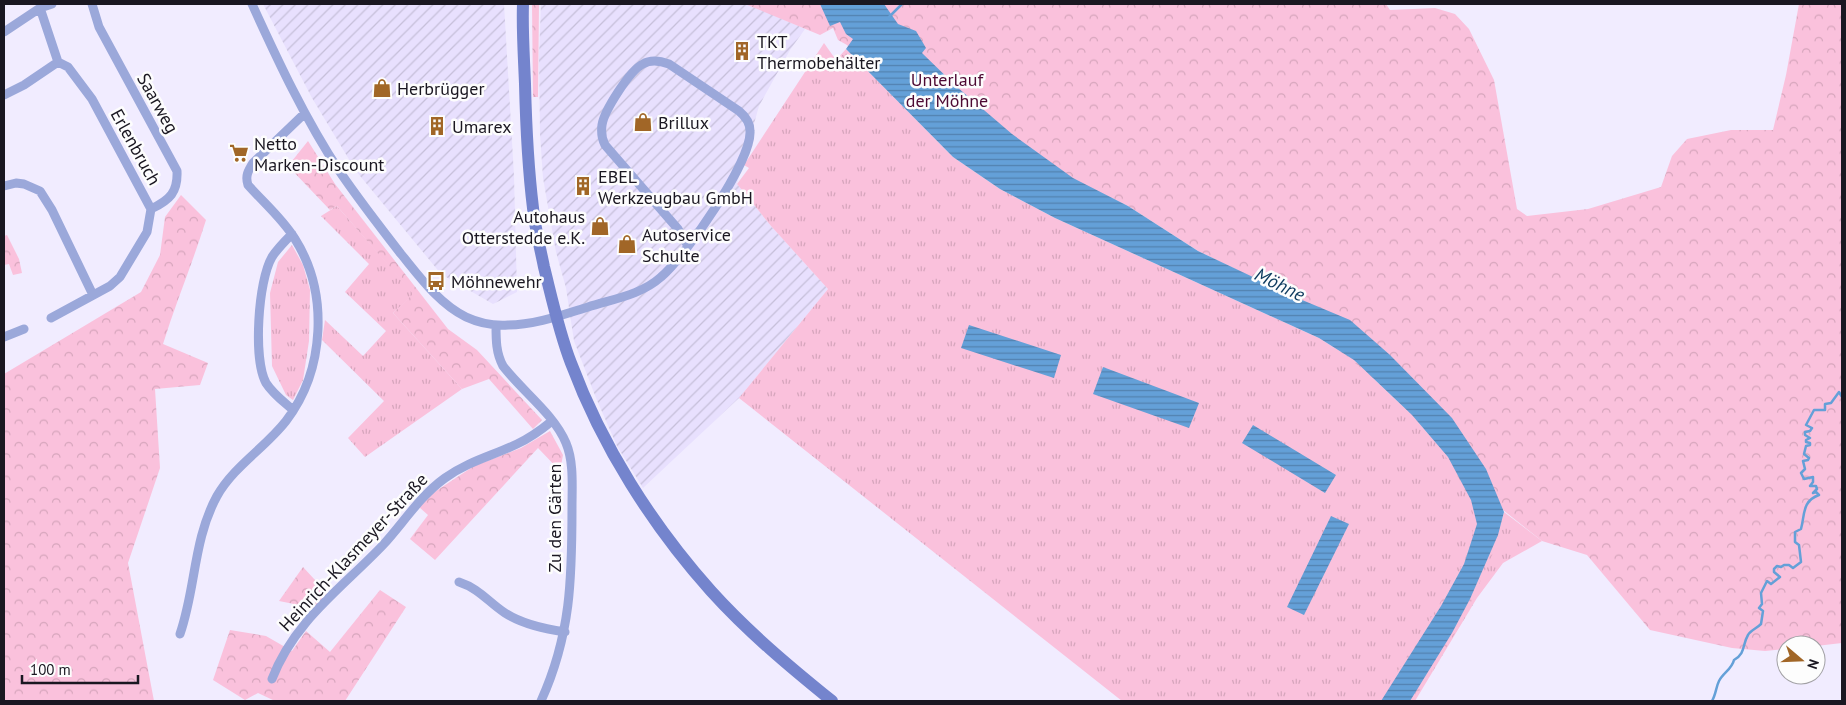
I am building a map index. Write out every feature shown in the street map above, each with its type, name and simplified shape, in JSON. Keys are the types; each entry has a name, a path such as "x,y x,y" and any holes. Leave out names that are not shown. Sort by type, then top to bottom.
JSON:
{"main road":[{"path":"523,4 526,124 537,234 557,316 571,362 594,418 630,483 670,541 709,589 762,642 832,701"}],"street":[{"path":"5,28 40,8 52,4"},
{"name":"Saarweg","path":"92,4 99,27 177,171 177,183 171,196 165,202 151,208"},
{"path":"252,4 306,113 356,195 434,292 467,318 496,325 517,325 622,298 660,278 688,246 728,190 743,157 751,133 745,116 670,64 651,61 634,69 606,112 601,126 602,140 678,229 688,246"},
{"path":"4,95 24,85 58,62 40,8"},
{"name":"Erlenbruch","path":"51,318 110,286 120,277 147,232 151,208 92,99 68,67 58,62"},
{"path":"180,634 200,540 218,496 230,477 280,429 302,394 312,365 318,322 315,288 311,272 292,234 248,185 246,179 247,172 254,162 306,113"},
{"path":"4,186 16,183 24,184 40,191 52,210 93,295"},
{"path":"292,234 272,257 268,265 262,291 258,348 261,369 266,383 293,410"},
{"name":"Zu den Gärten","path":"496,325 496,344 503,366 561,432 567,444 571,470 572,557 570,596 565,632 556,664 541,701"},
{"path":"4,337 24,329"},
{"name":"Heinrich-Klasmeyer-Straße","path":"272,679 280,659 303,625 331,594 378,550 429,491 464,466 518,444 552,421"},
{"path":"459,582 473,586 495,606 522,622 565,632"}],"shaded area":[{"path":"263,4 504,4 514,176 517,292 493,304 441,274 356,171 312,98"},
{"path":"541,4 749,4 805,29 790,50 759,106 737,184 771,226 828,289 739,398 643,488 617,446 574,341 566,288 556,252 543,178 540,134 539,57"}],"green space":[{"path":"532,4 539,4 538,97 533,97"},
{"path":"745,4 1386,4 1390,10 1435,8 1455,14 1469,29 1494,80 1517,209 1527,216 1588,209 1661,187 1672,156 1687,139 1731,130 1773,130 1786,75 1799,4 1842,4 1842,643 1826,645 1826,635 1776,635 1776,650 1765,651 1732,648 1650,630 1587,555 1542,541 1503,510 1501,529 1494,551 1462,622 1413,701 1379,701 1457,575 1470,546 1472,536 1471,510 1461,483 1444,455 1423,428 1373,378 1328,343 899,98 847,45 838,40 833,28 820,35","holes":["1081,183 1128,206 1198,251 1268,285 1229,272"]},
{"path":"824,43 836,60 846,49 953,157 1000,189 1055,218 1319,338 1354,360 1412,415 1448,457 1471,500 1477,524 1464,564 1381,701 1122,701 739,398 828,289 771,226 737,184 749,168 744,165"},
{"path":"308,141 335,184 448,329 477,350 542,420 533,429 489,379 462,389 393,313 413,294 337,206 330,210 288,166"},
{"path":"181,195 206,220 163,344 208,363 200,385 155,389 160,468 128,563 154,701 4,701 4,374 141,292 160,255 165,217"},
{"path":"337,206 414,294 393,313 462,389 365,457 348,438 384,401 322,340 325,320 363,356 386,331 345,292 369,264 321,216"},
{"path":"7,235 19,259 22,273 13,275 9,264 4,265 4,236"},
{"path":"292,245 303,265 310,290 309,341 303,380 293,400 286,395 272,366 270,293 278,262"},
{"path":"550,431 563,455 560,471 538,448 435,560 410,539 428,515 419,507 433,493 474,466 521,448"},
{"path":"1504,512 1542,541 1503,563 1477,598 1415,701 1410,701 1498,535"},
{"path":"303,567 327,593 314,608 279,601"},
{"path":"380,590 406,607 345,701 275,701 258,693 245,700 213,680 230,630 266,636 292,651 306,631 330,652"}],"water":[{"name":"Unterlauf der Möhne","path":"820,4 884,4 898,24 916,31 926,48 922,53 957,87 1012,134 1073,178 1128,206 1198,251 1295,297 1350,320 1390,355 1452,418 1486,469 1504,512 1498,535 1470,599 1452,633 1410,701 1381,701 1441,606 1464,564 1477,524 1471,500 1448,457 1412,415 1354,360 1319,338 1055,218 1000,189 953,157 846,49 853,39 846,34 840,22 830,26"},
{"path":"969,325 1061,355 1054,378 961,348"},
{"path":"1103,367 1199,403 1189,428 1093,394"},
{"path":"1253,425 1336,475 1325,493 1242,443"},
{"path":"1331,516 1349,524 1304,615 1287,607"}],"waterway":[{"path":"889,17 902,4"},
{"path":"1712,701 1719,681 1742,652 1748,635 1761,624 1763,611 1759,608 1762,604 1761,593 1767,581 1771,584 1780,577 1774,572 1774,569 1777,566 1781,567 1784,565 1789,565 1793,568 1801,562 1799,545 1795,542 1795,532 1801,529 1807,504 1819,495 1816,492 1813,493 1817,489 1816,486 1810,486 1813,482 1813,477 1804,479 1801,473 1805,469 1803,461 1809,458 1804,454 1806,446 1810,445 1810,443 1806,442 1810,438 1805,435 1805,432 1810,431 1812,428 1806,425 1814,410 1825,410 1825,404 1831,403 1839,392 1842,397"}],"place":[{"name":"TKT Thermobehälter","path":"742,51"},
{"name":"Herbrügger","path":"382,88"},
{"name":"Brillux","path":"643,122"},
{"name":"Umarex","path":"437,126"},
{"name":"Netto Marken-Discount","path":"239,153"},
{"name":"EBEL Werkzeugbau GmbH","path":"583,186"},
{"name":"Autohaus Otterstedde e.K.","path":"600,226"},
{"name":"Autoservice Schulte","path":"627,244"},
{"name":"Möhnewehr","path":"436,281"}],"water label":[{"name":"Möhne","path":"1280,284"}]}
